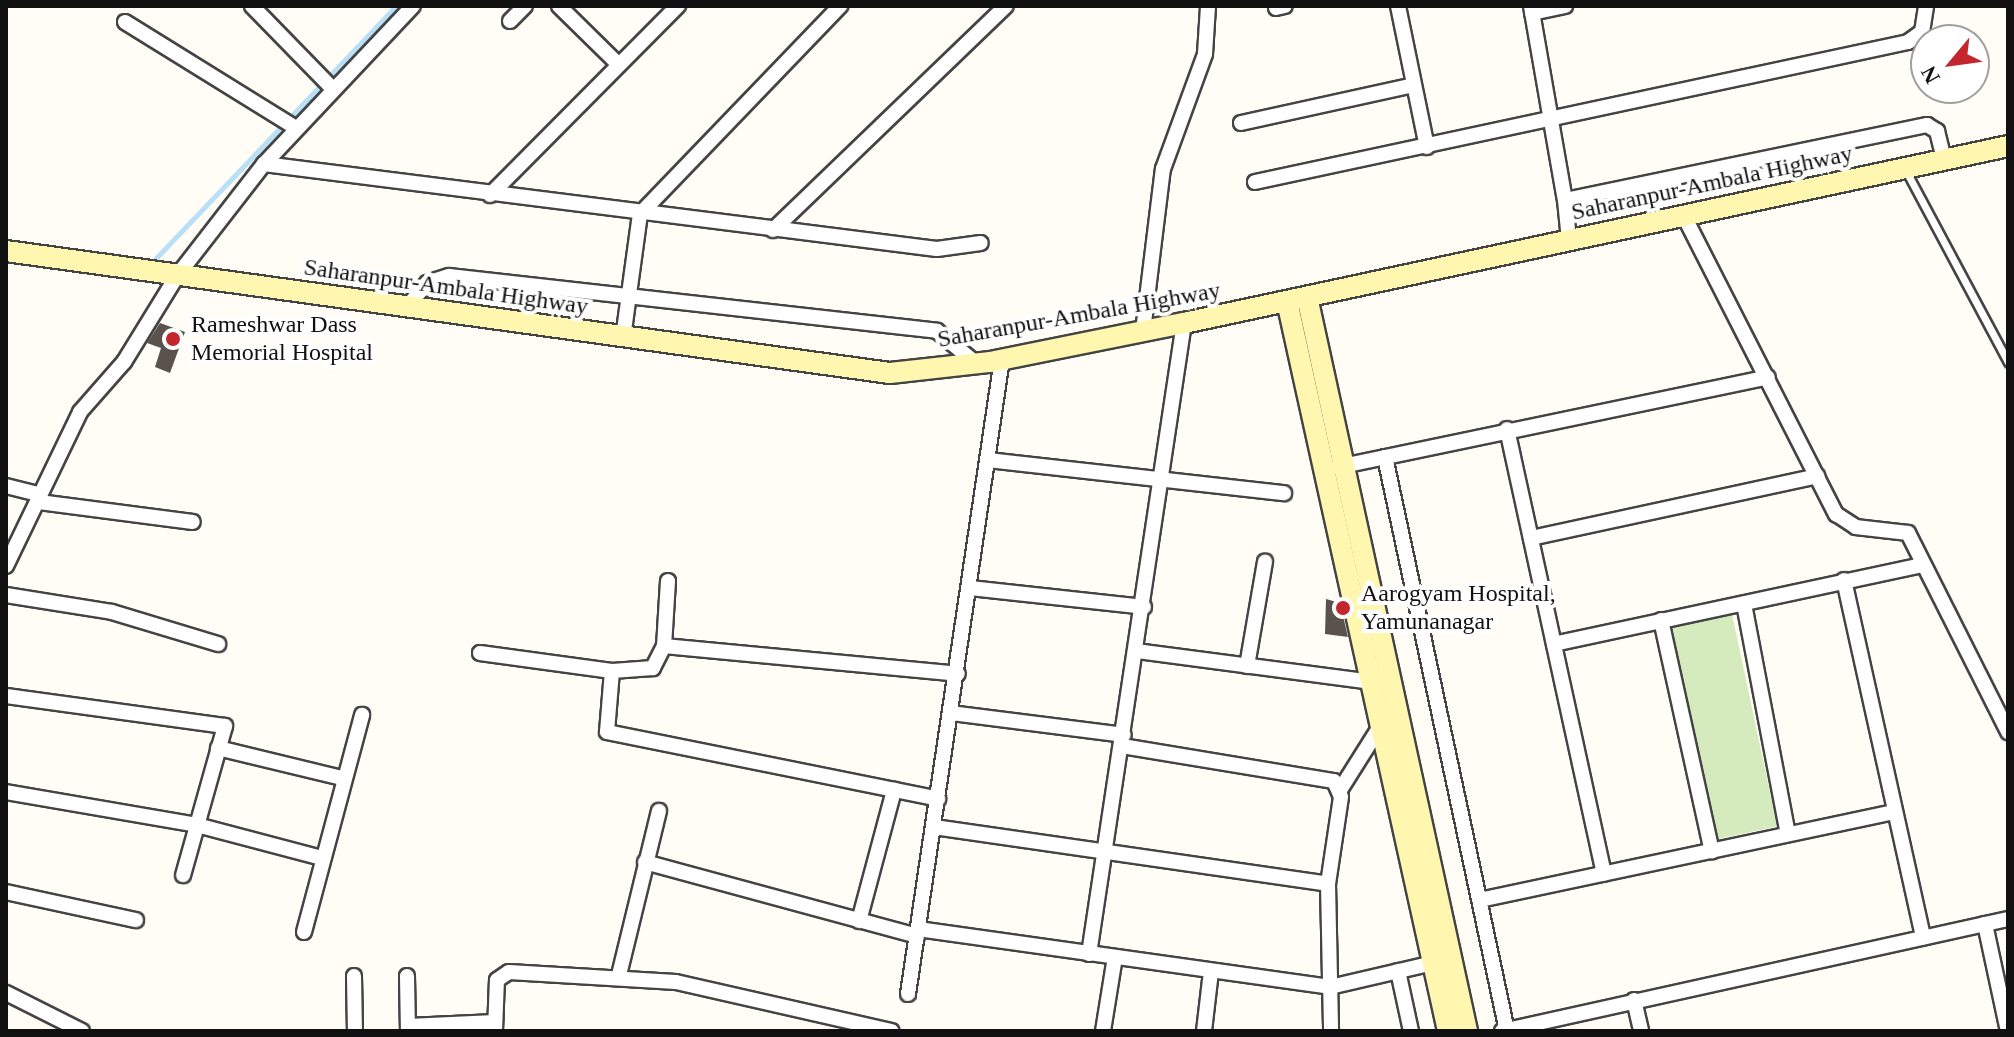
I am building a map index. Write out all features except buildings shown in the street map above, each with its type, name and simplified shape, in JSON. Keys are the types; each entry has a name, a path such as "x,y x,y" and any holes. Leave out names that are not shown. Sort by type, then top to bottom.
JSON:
{"main road":[{"name":"Saharanpur-Ambala Highway","path":"6,251 890,373 977,364 1184,323 2008,146"},
{"path":"1297,299 1467,1031"},
{"path":"1334,468 1371,682 1448,1031"}],"street":[{"path":"252,6 326,82"},
{"path":"510,21 525,6"},
{"path":"559,6 619,65"},
{"path":"490,195 678,6"},
{"path":"623,338 640,214 840,6"},
{"path":"773,230 1006,6"},
{"path":"1143,331 1163,169 1205,54 1208,6"},
{"path":"1398,6 1427,147"},
{"path":"1565,6 1531,9 1554,115 1569,240"},
{"path":"1255,182 1427,147 1554,115 1908,42 1922,32 1926,6"},
{"path":"6,566 80,412 124,362 177,276 264,164 289,123 326,82 411,7"},
{"path":"125,22 289,123"},
{"path":"1241,123 1414,85"},
{"path":"1565,200 1927,125 1937,131 1944,160"},
{"path":"264,164 640,214 937,249 981,243"},
{"path":"1684,216 1842,521 1903,528 2008,732"},
{"path":"407,307 427,283 449,276 630,294 937,331 977,364"},
{"path":"1089,954 1144,607 1184,323"},
{"path":"908,994 958,674 1002,359"},
{"path":"1334,468 1507,429 1768,377"},
{"path":"1507,429 1604,874"},
{"path":"1385,457 1505,1031 2008,919"},
{"path":"988,460 1284,493"},
{"path":"1531,538 1817,476"},
{"path":"6,486 39,498 193,522"},
{"path":"1247,666 1265,562"},
{"path":"1554,644 1921,565"},
{"path":"1844,580 1923,937"},
{"path":"480,653 612,671 653,668 664,646 668,581"},
{"path":"970,588 1144,607"},
{"path":"6,595 112,612 218,644"},
{"path":"1744,604 1788,834"},
{"path":"1661,620 1712,851"},
{"path":"664,646 958,674"},
{"path":"1137,651 1371,682"},
{"path":"612,671 607,732 938,799"},
{"path":"6,696 225,726 183,875"},
{"path":"951,713 1324,777 1340,790"},
{"path":"304,932 342,778 362,715"},
{"path":"1331,1031 1328,884 1340,790 1381,725"},
{"path":"218,748 342,778"},
{"path":"859,921 894,790"},
{"path":"6,792 197,825 322,858"},
{"path":"619,975 659,811"},
{"path":"1480,900 1895,812"},
{"path":"934,827 1328,884"},
{"path":"645,862 859,921 917,932 1330,987 1433,963"},
{"path":"6,892 136,920"},
{"path":"1985,924 2008,1031"},
{"path":"1103,1031 1115,957"},
{"path":"1204,1031 1211,971"},
{"path":"1398,971 1411,1031"},
{"path":"407,976 408,1028 495,1026 501,973 619,975 892,1031"},
{"path":"354,976 355,1031"},
{"path":"6,993 82,1031"},
{"path":"1634,1000 1641,1031"}],"lane":[{"path":"1905,169 2008,362"}],"green space":[{"path":"1732,614 1777,826 1716,839 1671,627"}],"waterway":[{"path":"156,258 396,6"}],"place":[{"name":"Rameshwar Dass Memorial Hospital","path":"173,339"},
{"name":"Aarogyam Hospital, Yamunanagar","path":"1343,608"}]}
